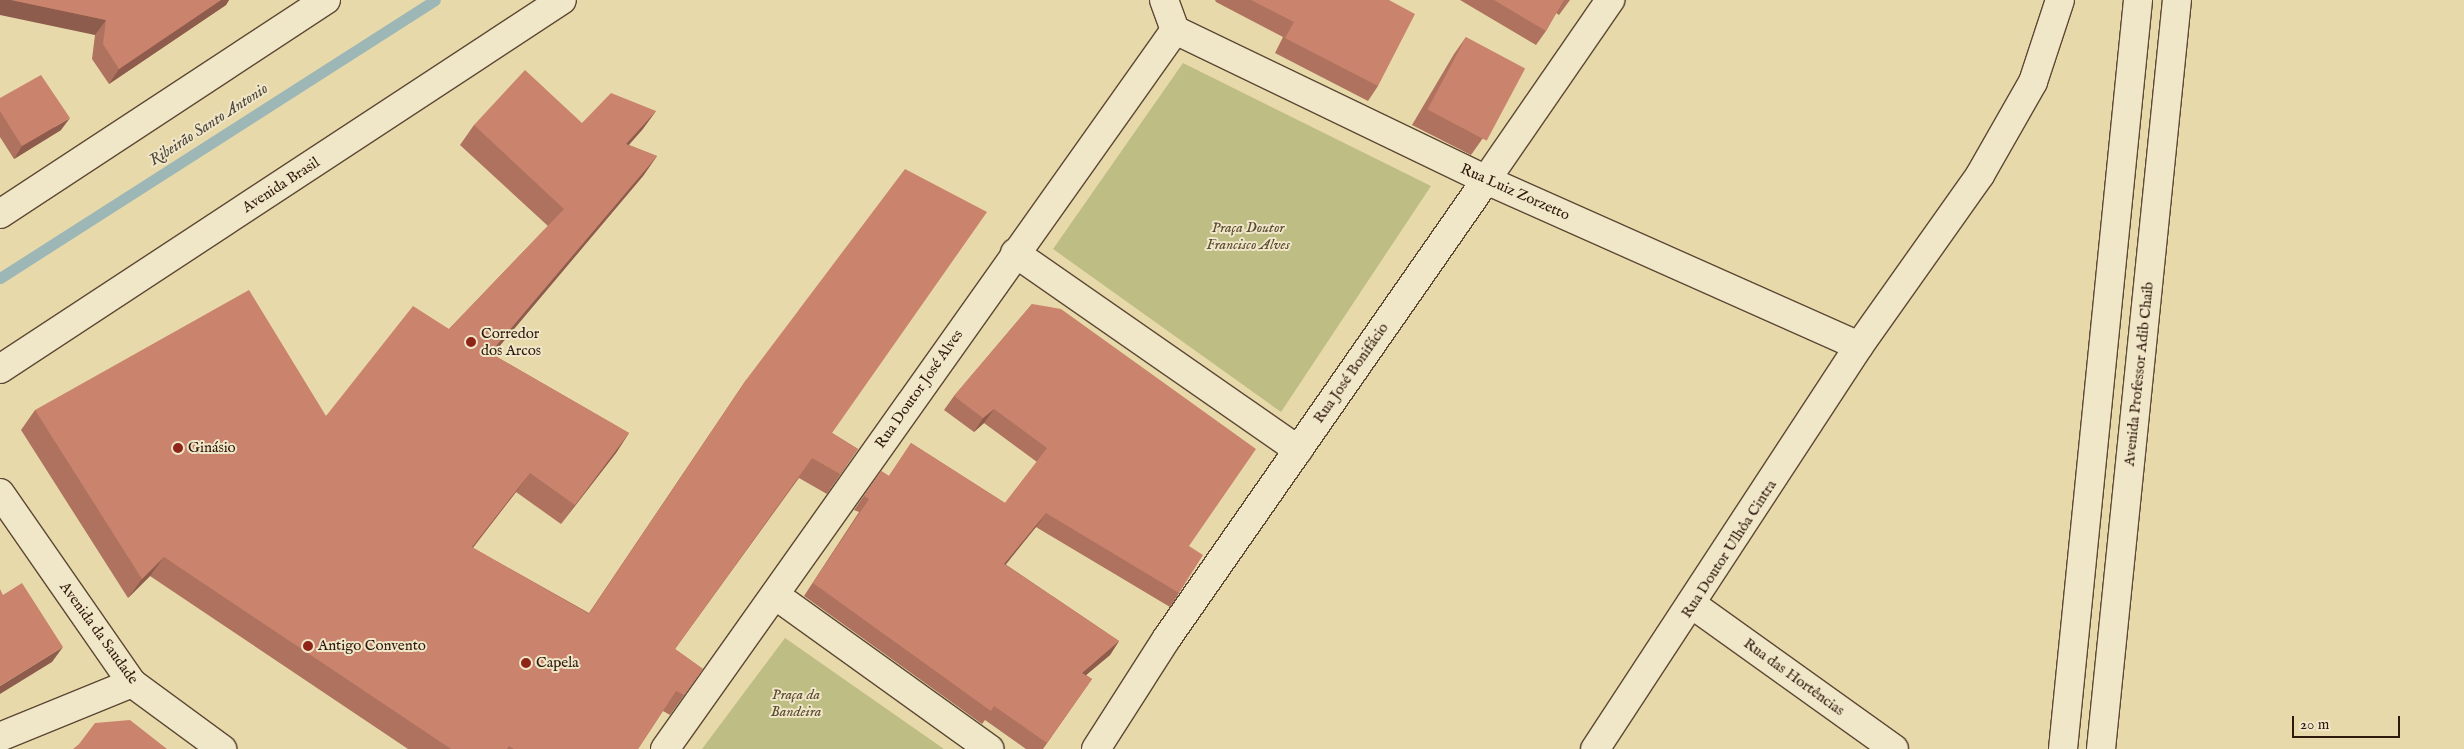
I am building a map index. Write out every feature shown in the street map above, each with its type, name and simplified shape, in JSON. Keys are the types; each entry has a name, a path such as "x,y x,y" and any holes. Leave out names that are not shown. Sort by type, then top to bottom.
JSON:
{"street":[{"path":"0,214 326,0"},
{"name":"Avenida Brasil","path":"0,369 562,0"},
{"path":"1164,0 1175,30"},
{"name":"Rua José Bonifácio","path":"1096,749 1298,450 1610,0"},
{"name":"Rua Doutor Ulhôa Cintra","path":"1595,749 1693,605 1859,346 1980,175 2033,82 2060,0"},
{"path":"2063,749 2138,0"},
{"name":"Avenida Professor Adib Chaib","path":"2101,749 2177,0"},
{"name":"Rua Luiz Zorzetto","path":"1175,30 1486,180 1859,346"},
{"name":"Rua Doutor José Alves","path":"665,749 1014,253 1175,30"},
{"path":"1014,253 1298,450"},
{"name":"Avenida da Saudade","path":"0,493 132,683 222,749"},
{"path":"775,595 989,749"},
{"name":"Rua das Hortências","path":"1693,605 1894,749"},
{"path":"0,737 132,683"}],"green space":[{"name":"Praça Doutor Francisco Alves","path":"1183,63 1431,186 1281,412 1053,249"},
{"name":"Praça da Bandeira","path":"785,638 944,749 702,749"}],"building":[{"path":"11,0 221,0 119,69 103,44 106,20"},
{"path":"1251,0 1389,0 1415,14 1378,86 1285,38 1294,22"},
{"path":"1494,0 1564,0 1546,31"},
{"path":"1466,37 1525,68 1487,141 1428,109"},
{"path":"525,70 582,123 611,93 656,111 626,144 657,156 490,353 629,433 575,505 530,473 472,547 589,614 746,380 905,169 987,212 832,433 858,449 840,474 812,458 675,649 703,669 684,695 676,691 638,749 514,749 509,746 507,749 451,749 164,557 142,579 35,410 249,290 326,416 413,306 449,329 564,209 474,125"},
{"path":"41,75 70,118 22,146 0,111 0,98"},
{"path":"1032,304 1061,309 1256,449 1189,546 1203,555 1179,593 1046,513 1004,564 1119,641 1082,673 1092,679 1047,743 994,706 991,711 813,583 869,499 864,496 881,471 889,476 911,443 1005,503 1047,448 994,409 983,418 954,396"},
{"path":"22,583 63,647 0,686 0,589 3,595"},
{"path":"130,720 167,749 73,749 95,723"}],"waterway":[{"name":"Ribeirão Santo Antonio","path":"0,278 435,0"}],"place":[{"name":"Corredor dos Arcos","path":"471,342"},
{"name":"Ginásio","path":"178,448"},
{"name":"Antigo Convento","path":"308,646"},
{"name":"Capela","path":"526,663"}]}
